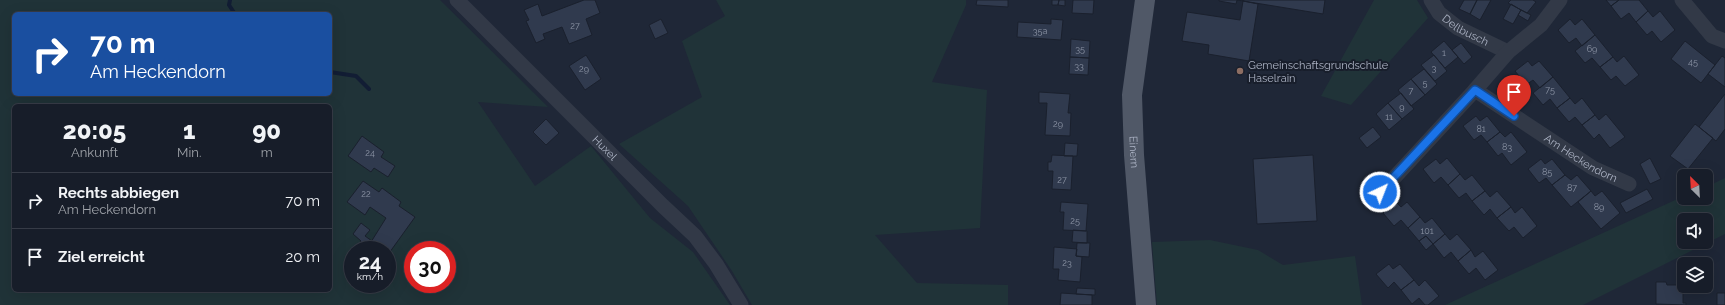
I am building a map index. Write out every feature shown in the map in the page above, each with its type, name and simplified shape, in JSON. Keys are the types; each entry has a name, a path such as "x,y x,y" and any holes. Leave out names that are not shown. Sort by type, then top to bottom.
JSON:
{"main road":[{"name":"Einern","path":"1145,0 1132,95 1134,154 1146,305"}],"street":[{"name":"Huxel","path":"457,0 597,141 695,236 716,264 741,305"},
{"name":"Dellbusch","path":"1431,0 1438,13 1458,28 1508,52"},
{"path":"1380,192 1475,90 1508,52 1541,24 1560,0"},
{"path":"1682,0 1712,36 1725,41"},
{"name":"Am Heckendorn","path":"1475,90 1593,168 1629,184"}],"green space":[{"path":"0,0 440,0 548,107 478,102 535,186 591,146 650,218 693,252 730,305 0,305"},
{"path":"716,0 966,0 966,5 932,82 987,90 980,228 875,235 917,283 1008,285 1008,305 752,305 732,271 688,206 619,144 702,97 682,41 725,16"},
{"path":"1374,0 1417,0 1428,18 1351,105 1321,96"},
{"path":"1725,178 1725,234 1713,240 1713,213 1677,213 1677,249 1695,249 1583,305 1445,305 1677,199 1677,205 1713,205 1713,184"},
{"path":"1210,240 1258,250 1283,265 1355,256 1362,305 1157,305 1152,242"}],"building":[{"path":"584,0 595,0 600,13 586,19 592,35 569,44 562,27 543,34 545,39 536,43 526,21 529,20 524,10 538,4 542,16"},
{"path":"977,0 1008,0 1008,7 976,5"},
{"path":"1052,0 1059,0 1058,5 1052,5"},
{"path":"1059,0 1065,0 1065,6 1058,5"},
{"path":"1073,0 1094,0 1093,14 1072,13"},
{"path":"1219,0 1237,0 1236,4"},
{"path":"1243,0 1325,0 1323,14"},
{"path":"1464,0 1477,0 1470,14 1459,9"},
{"path":"1477,0 1491,0 1480,20 1470,14"},
{"path":"1511,0 1533,0 1536,2 1527,13 1508,3"},
{"path":"1606,0 1619,0 1611,6"},
{"path":"1619,0 1639,0 1648,11 1636,22 1629,13 1621,19 1611,6"},
{"path":"1243,1 1258,4 1249,61 1208,54 1209,45 1182,41 1187,12 1240,20"},
{"path":"1511,4 1521,10 1513,24 1503,19"},
{"path":"1521,10 1531,15 1528,21 1518,15"},
{"path":"1648,11 1653,17 1660,11 1675,30 1661,42 1652,31 1647,35 1636,22"},
{"path":"661,19 668,33 655,39 649,25"},
{"path":"1051,19 1063,20 1061,40 1017,37 1018,22 1051,24"},
{"path":"1570,19 1575,25 1582,19 1595,35 1582,46 1576,38 1569,43 1558,30"},
{"path":"1595,35 1613,57 1600,67 1592,58 1585,63 1575,51"},
{"path":"1071,39 1090,41 1089,58 1070,57"},
{"path":"1444,41 1458,57 1445,68 1431,52"},
{"path":"1685,41 1715,65 1701,83 1671,59"},
{"path":"1461,43 1472,57 1464,64 1452,50"},
{"path":"586,55 601,79 585,90 569,66"},
{"path":"1434,55 1447,71 1435,81 1421,65"},
{"path":"1624,56 1639,75 1625,86 1616,76 1611,80 1600,67 1613,57 1617,62"},
{"path":"1722,56 1725,58 1725,87 1708,74"},
{"path":"1070,57 1089,58 1088,75 1069,74"},
{"path":"1528,61 1532,66 1539,61 1553,77 1540,88 1533,80 1526,85 1515,71"},
{"path":"1424,69 1437,84 1425,95 1411,79"},
{"path":"1553,77 1570,98 1557,108 1550,99 1543,105 1533,93"},
{"path":"1411,79 1425,95 1411,106 1398,90"},
{"path":"1039,92 1070,94 1068,113 1071,113 1070,136 1045,135 1047,103 1039,103"},
{"path":"1401,93 1414,109 1402,119 1388,103"},
{"path":"1725,94 1725,129 1716,141 1699,127"},
{"path":"1570,98 1575,104 1582,98 1595,115 1582,125 1575,117 1569,122 1557,108"},
{"path":"1388,103 1402,119 1389,130 1376,114"},
{"path":"1606,114 1625,137 1610,148 1599,134 1594,139 1582,125 1595,115 1599,120"},
{"path":"1476,116 1480,121 1487,116 1500,132 1487,142 1481,135 1474,140 1463,126"},
{"path":"546,119 559,133 546,145 533,132"},
{"path":"1695,124 1713,138 1688,169 1670,156"},
{"path":"1373,127 1381,137 1367,148 1359,138"},
{"path":"1500,132 1505,137 1511,132 1527,152 1511,165 1502,153 1498,156 1487,142"},
{"path":"362,136 384,152 381,157 395,166 388,177 374,168 371,172 348,156"},
{"path":"1065,143 1078,144 1077,156 1064,156"},
{"path":"1052,155 1073,156 1071,190 1052,189 1053,171 1048,171 1048,162 1051,162"},
{"path":"1313,155 1317,221 1257,224 1253,159"},
{"path":"1447,158 1460,174 1448,185 1441,177 1434,183 1423,169 1436,159 1440,164"},
{"path":"1650,158 1661,179 1650,184 1640,164"},
{"path":"1541,159 1545,164 1552,159 1565,175 1552,185 1546,178 1539,183 1528,169"},
{"path":"1460,174 1465,180 1472,175 1485,191 1472,201 1466,193 1459,198 1448,185"},
{"path":"1565,175 1571,180 1577,175 1591,191 1571,207 1552,185"},
{"path":"363,181 379,192 382,188 401,202 399,206 415,217 396,243 396,241 372,241 386,218 370,207 365,215 347,202"},
{"path":"1647,189 1653,199 1626,213 1620,203"},
{"path":"1485,191 1490,197 1497,191 1511,207 1497,218 1490,209 1484,215 1472,201"},
{"path":"1591,191 1595,196 1602,191 1620,213 1601,229 1578,202"},
{"path":"1061,202 1088,204 1086,231 1063,230 1064,212 1060,212"},
{"path":"1396,202 1401,207 1407,202 1420,217 1408,228 1401,220 1394,226 1383,213"},
{"path":"1511,207 1515,213 1522,207 1537,226 1523,238 1514,227 1509,231 1497,218"},
{"path":"1420,217 1425,223 1432,218 1445,234 1433,244 1426,236 1419,241 1408,228"},
{"path":"361,223 370,230 365,236 372,241 361,241 353,234"},
{"path":"1073,230 1087,231 1087,243 1072,242"},
{"path":"1445,234 1450,240 1457,234 1471,250 1458,261 1451,252 1444,258 1433,244"},
{"path":"1426,236 1433,244 1426,250 1419,241"},
{"path":"1077,243 1090,243 1089,257 1076,256"},
{"path":"1054,247 1077,249 1076,256 1082,257 1080,282 1058,280 1059,269 1053,269"},
{"path":"1471,250 1475,257 1483,251 1498,270 1485,280 1476,268 1469,274 1458,261"},
{"path":"1389,264 1393,269 1400,264 1414,280 1401,290 1394,282 1388,288 1376,274"},
{"path":"1414,280 1419,286 1425,280 1439,296 1428,305 1425,305 1419,298 1412,304 1401,290"},
{"path":"1656,282 1666,282 1667,285 1677,285 1677,293 1683,293 1683,303 1686,303 1686,305 1656,304"},
{"path":"1077,288 1095,289 1095,295 1076,294"},
{"path":"1061,293 1092,295 1092,305 1060,305"},
{"path":"1717,293 1725,293 1725,305 1717,305"}],"waterway":[{"path":"230,0 229,5 234,12"},
{"path":"332,72 356,76 369,89"}],"place":[{"name":"Gemeinschaftsgrundschule Haselrain","path":"1240,71"}],"route":[{"path":"1380,192 1475,90 1514,116"}]}
